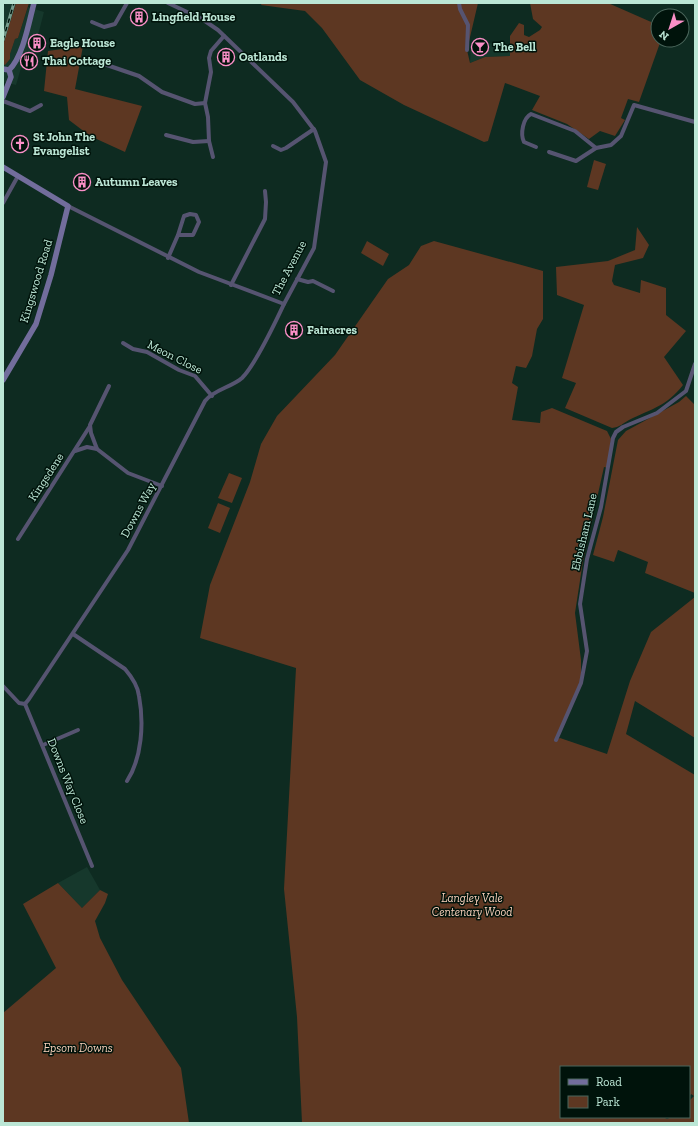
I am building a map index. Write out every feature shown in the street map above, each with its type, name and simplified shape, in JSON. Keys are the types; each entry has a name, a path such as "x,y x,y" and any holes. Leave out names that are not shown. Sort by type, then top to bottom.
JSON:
{"street":[{"path":"3,97 10,80 5,69 14,66 34,3"},
{"path":"92,22 104,27 115,24 127,3"},
{"name":"The Avenue","path":"3,167 68,206 168,258 231,285 284,304 314,248 326,162 314,129 293,102 224,36 202,19 168,3"},
{"path":"459,3 460,9 468,25 467,50"},
{"path":"213,157 209,141 208,117 205,103 211,72 209,58 211,52 224,36"},
{"path":"95,61 105,66 119,68 134,73 162,92 195,104 205,103"},
{"path":"3,101 30,111 42,105"},
{"path":"550,152 576,161 596,148 611,145 621,136 629,121 633,106 636,105 695,122"},
{"path":"536,147 524,142 522,139 522,129 527,116 531,114 575,131 596,148"},
{"path":"273,146 281,150 286,148 314,129"},
{"path":"166,135 193,142 209,141"},
{"path":"3,203 18,176"},
{"path":"231,285 265,218 266,202 264,191"},
{"name":"Kingswood Road","path":"3,380 36,324 51,275 68,206"},
{"path":"168,258 184,216 190,214 196,215 199,222 193,235 178,235"},
{"path":"297,279 308,282 313,280 333,291"},
{"name":"Downs Way","path":"26,704 128,550 205,401 227,388 245,374 284,304"},
{"name":"Meon Close","path":"123,343 147,352 178,370 195,376 212,396"},
{"name":"Ebbisham Lane","path":"556,740 581,683 587,651 580,604 587,559 601,508 613,438 616,432 623,427 657,413 686,390 695,364"},
{"name":"Kingsdene","path":"18,539 75,451 90,425 109,386"},
{"path":"90,425 91,433 97,449"},
{"path":"75,451 86,447 97,449 128,473 162,486"},
{"path":"73,634 125,669 131,677 139,695 141,731 136,764 127,781"},
{"path":"3,686 19,703 26,704"},
{"name":"Downs Way Close","path":"26,704 92,866"},
{"path":"43,745 78,730"}],"shaded area":[{"path":"5,3 16,3 3,45 3,10"},
{"path":"28,7 44,12 29,70 21,68 16,85 3,82 3,64 10,59 10,54 15,39 18,38"},
{"path":"471,43 510,44 510,56 485,57 470,63"},
{"path":"87,867 100,890 82,908 58,883"}],"green space":[{"path":"16,3 29,3 18,38 15,39 10,54 10,59 5,65 3,64 3,45"},
{"path":"262,3 478,3 467,50 470,63 485,57 510,56 510,36 519,23 524,25 524,35 529,37 540,30 542,27 533,19 530,3 608,3 650,21 650,48 658,48 639,102 628,99 621,118 625,120 615,136 600,131 589,139 567,124 532,110 540,96 505,83 488,141 484,142 404,105 360,80 322,28 305,11 261,5"},
{"path":"83,46 75,89 142,106 125,152 90,136 69,120 67,97 44,91 48,51"},
{"path":"594,160 606,164 598,190 587,187"},
{"path":"637,227 649,245 643,258 615,265 612,281 614,285 640,293 641,280 666,288 666,315 686,331 664,357 683,385 671,398 652,410 612,428 565,408 576,383 562,378 584,305 557,295 556,267 608,261 635,250"},
{"path":"367,241 389,254 383,266 361,253"},
{"name":"Langley Vale Centenary Wood","path":"434,241 543,271 543,319 537,329 532,356 526,368 516,366 512,383 518,387 512,420 540,423 541,412 552,408 607,431 611,439 608,468 604,467 583,561 575,613 581,660 581,683 556,740 560,738 607,754 630,681 651,632 695,597 695,738 635,701 626,734 695,775 695,1123 302,1123 297,1017 284,889 296,668 200,638 210,585 250,482 261,444 277,416 335,355 388,279 409,265 421,246"},
{"path":"686,396 695,405 695,593 645,573 648,562 618,550 614,562 593,555 603,517 618,440 626,431 679,402"},
{"path":"229,473 242,478 232,503 218,498"},
{"path":"218,503 230,508 220,533 208,528"},
{"name":"Epsom Downs","path":"58,883 82,908 100,890 108,894 105,903 95,921 100,938 122,980 181,1068 189,1123 3,1123 3,1013 56,968 23,904"}],"railway":[{"path":"3,40 14,3"}],"place":[{"name":"Lingfield House","path":"139,17"},
{"name":"Eagle House","path":"37,43"},
{"name":"The Bell","path":"480,47"},
{"name":"Oatlands","path":"226,57"},
{"name":"Thai Cottage","path":"29,61"},
{"name":"St John The Evangelist","path":"20,144"},
{"name":"Autumn Leaves","path":"82,182"},
{"name":"Fairacres","path":"294,330"}]}
